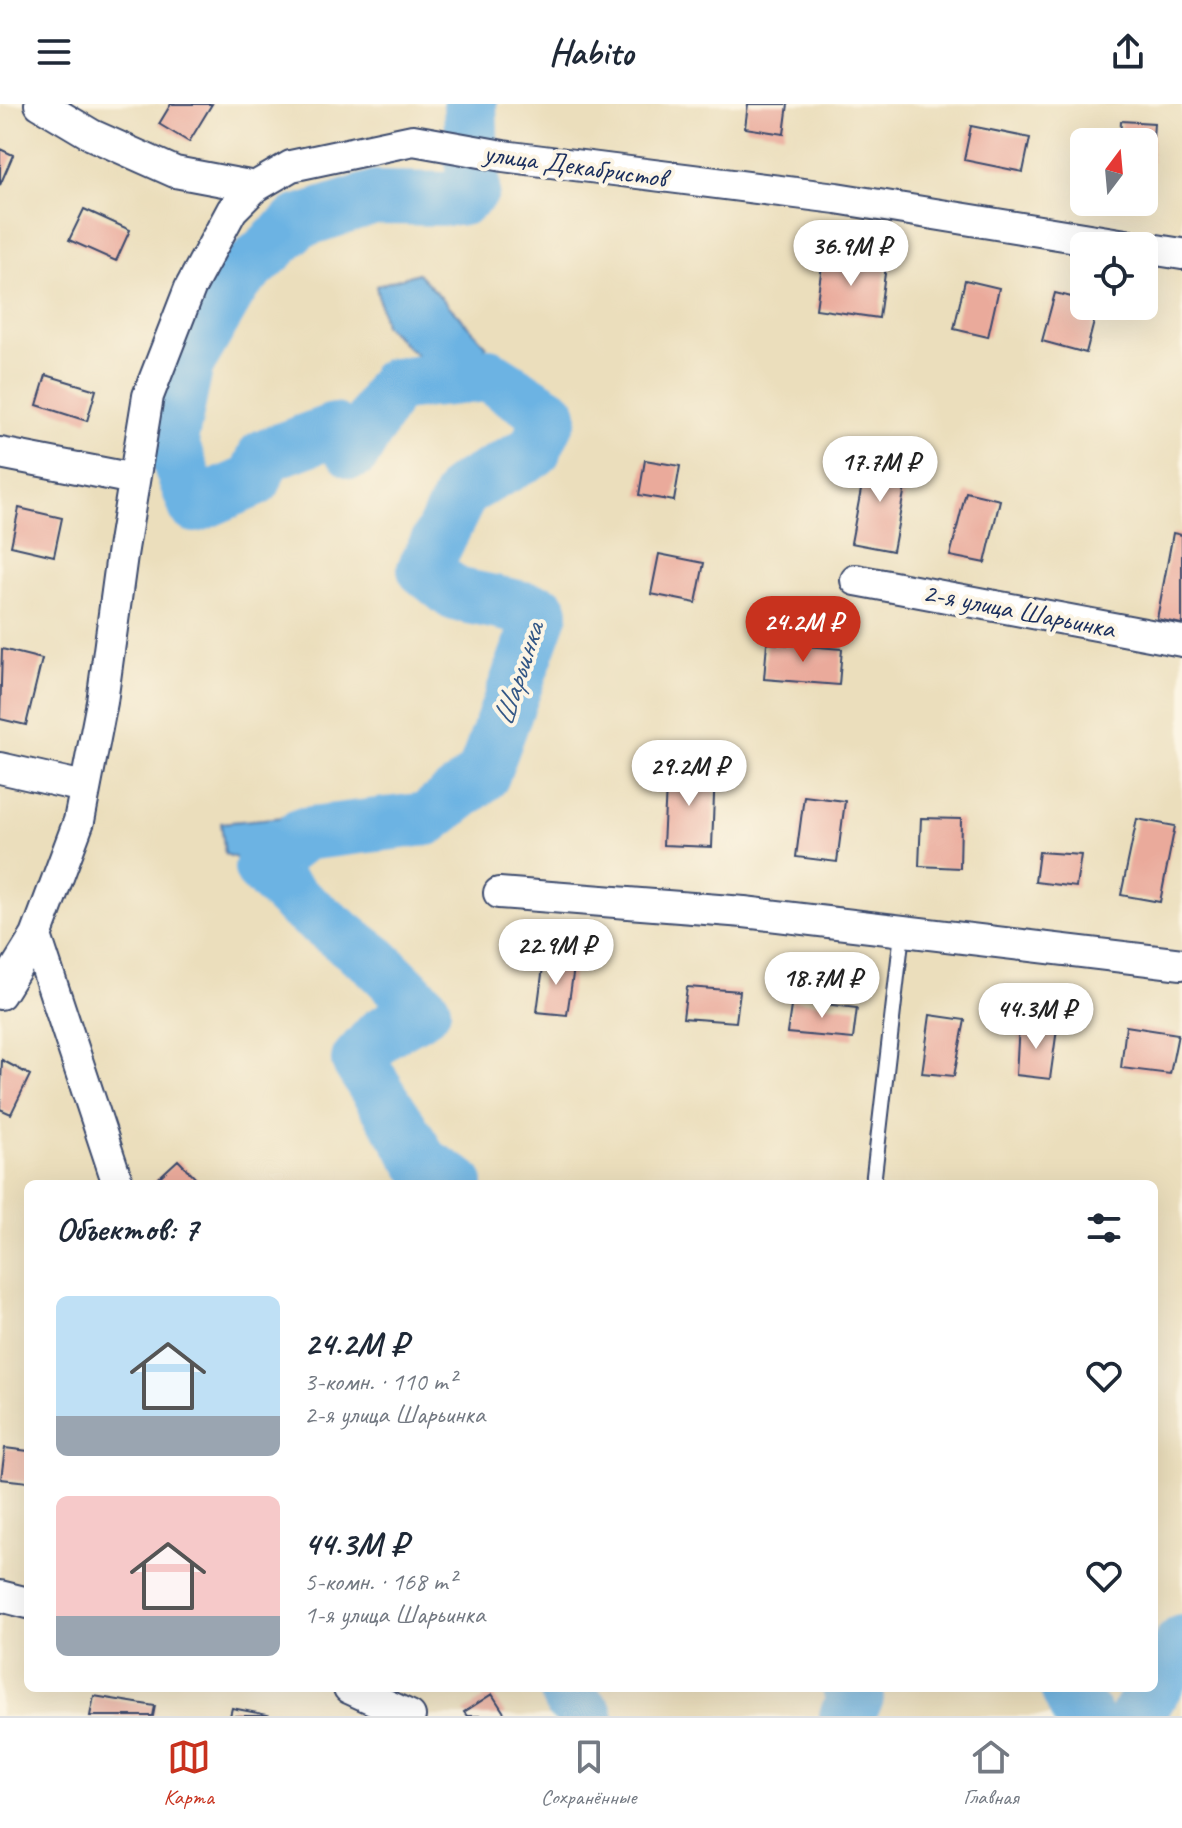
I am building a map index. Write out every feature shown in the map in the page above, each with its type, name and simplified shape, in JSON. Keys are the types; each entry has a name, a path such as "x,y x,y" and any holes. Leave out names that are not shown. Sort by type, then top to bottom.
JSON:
{"street":[{"path":"40,104 92,135 175,172 255,187"},
{"name":"улица Декабристов","path":"0,994 36,936 79,821 102,702 148,396 190,288 232,210 255,187 291,166 413,140 494,154 836,198 1070,236"},
{"path":"1158,250 1182,254"},
{"path":"0,453 134,479"},
{"name":"2-я улица Шарьинка","path":"856,580 1182,641"},
{"path":"0,768 84,787"},
{"path":"499,893 744,912 1182,964"},
{"path":"36,936 117,1180"},
{"path":"0,1596 24,1602"},
{"path":"358,1692 410,1716"}],"lane":[{"path":"873,1180 902,933"}],"water":[{"path":"418,273 487,346 447,384 384,325 376,286"},
{"path":"283,817 301,858 279,873 225,854 221,823"}],"building":[{"path":"171,104 212,104 189,142 159,124"},
{"path":"748,104 788,104 784,134 745,128"},
{"path":"1121,121 1154,123 1154,128 1121,128"},
{"path":"971,126 1030,138 1023,172 964,160"},
{"path":"0,149 13,155 0,185"},
{"path":"84,209 130,230 116,261 69,240"},
{"path":"823,258 886,266 879,318 816,309"},
{"path":"965,280 999,288 988,337 954,329"},
{"path":"1055,293 1070,297 1070,320 1094,320 1086,353 1042,341"},
{"path":"46,375 96,390 87,421 37,405"},
{"path":"867,458 909,466 893,551 851,543"},
{"path":"645,460 680,466 674,501 639,495"},
{"path":"966,492 1000,500 985,563 950,556"},
{"path":"19,508 62,518 54,556 11,546"},
{"path":"1173,533 1182,535 1182,624 1157,619"},
{"path":"659,554 704,563 696,603 651,594"},
{"path":"767,643 842,649 839,685 764,679"},
{"path":"2,649 42,659 26,725 0,719"},
{"path":"667,768 715,770 712,847 663,845"},
{"path":"804,796 845,801 837,862 796,857"},
{"path":"921,818 961,819 960,868 919,866"},
{"path":"1137,819 1175,826 1160,902 1121,895"},
{"path":"1039,852 1081,855 1076,887 1035,882"},
{"path":"544,959 575,961 567,1015 537,1012"},
{"path":"687,987 740,991 736,1022 683,1018"},
{"path":"792,1000 857,1008 853,1039 787,1033"},
{"path":"930,1015 965,1020 954,1076 922,1073"},
{"path":"1019,1024 1057,1029 1050,1079 1016,1075"},
{"path":"1126,1026 1178,1034 1170,1074 1121,1068"},
{"path":"2,1060 30,1075 11,1114 0,1109"},
{"path":"178,1160 197,1180 156,1180"},
{"path":"5,1448 24,1450 24,1482 1,1479"},
{"path":"492,1694 506,1716 467,1716 464,1712"},
{"path":"94,1696 155,1706 153,1716 90,1716"},
{"path":"232,1708 268,1715 230,1716"}],"waterway":[{"name":"Шарьинка","path":"451,1180 423,1163 358,1060 381,1034 424,1009 375,961 298,903 261,868 303,834 427,819 483,775 542,612 455,594 424,569 463,490 534,451 551,415 488,375 393,385 354,452 334,430 264,456 255,480 195,506 171,441 187,364 235,281 298,222 374,198 462,199 473,189 470,104"},
{"name":"Шарьинка","path":"1158,1681 1182,1642"},
{"name":"Шарьинка","path":"567,1692 587,1716"},
{"name":"Шарьинка","path":"846,1716 857,1697 853,1692"},
{"name":"Шарьинка","path":"1069,1692 1078,1711 1086,1716"},
{"name":"Шарьинка","path":"1137,1716 1152,1692"}]}
